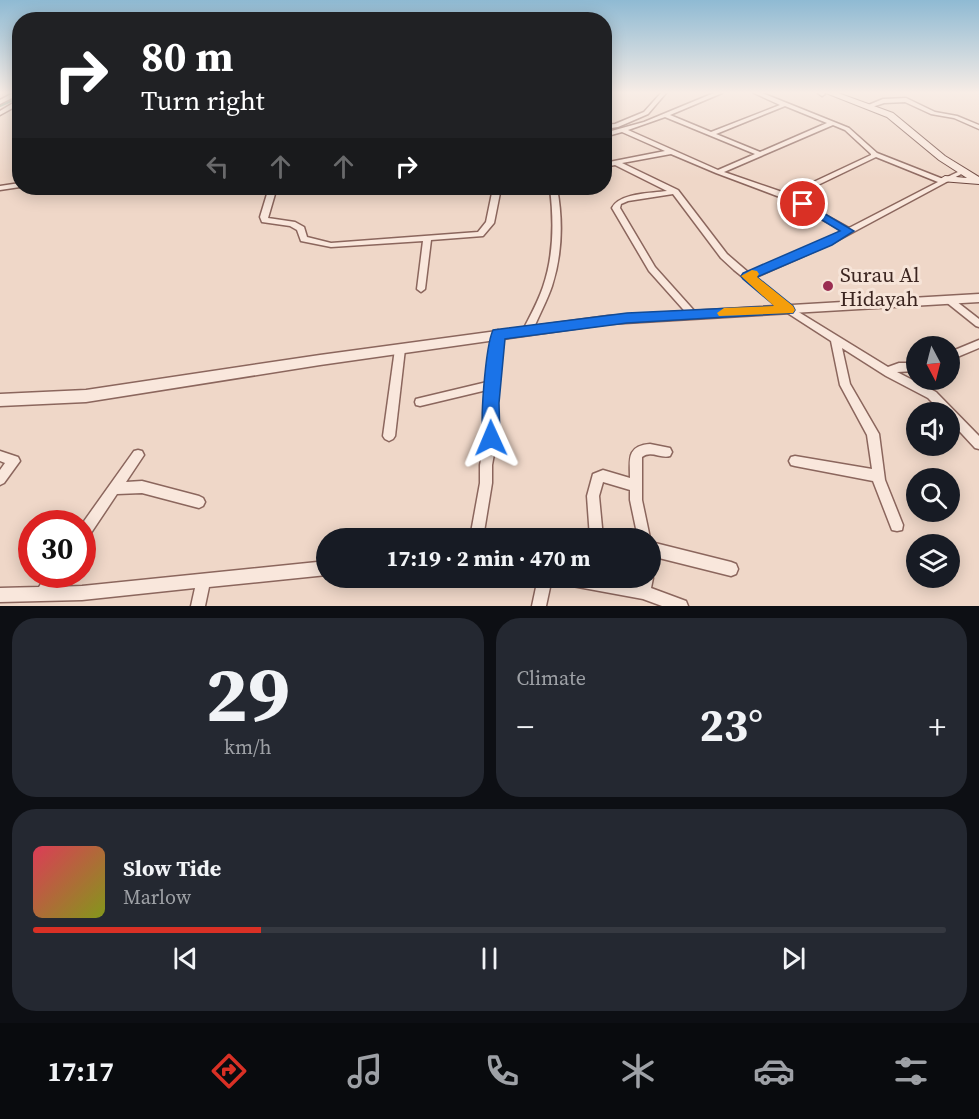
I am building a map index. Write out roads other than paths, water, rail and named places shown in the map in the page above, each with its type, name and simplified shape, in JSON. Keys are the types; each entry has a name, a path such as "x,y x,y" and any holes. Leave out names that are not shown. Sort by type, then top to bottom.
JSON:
{"main road":[{"path":"898,121 934,152 979,182"},
{"path":"943,180 979,182"}],"street":[{"path":"612,126 627,121"},
{"path":"612,133 652,121"},
{"path":"679,121 760,154"},
{"path":"711,134 743,121"},
{"path":"828,121 852,132 874,154 943,180"},
{"path":"718,172 833,123"},
{"path":"625,131 718,172 788,197 848,231"},
{"path":"612,164 671,152"},
{"path":"788,197 874,154"},
{"path":"616,163 675,192 724,256 789,310 887,371 933,395 979,444"},
{"path":"748,276 828,242 962,172"},
{"path":"675,192 626,199 618,203 616,208 652,269 693,315"},
{"path":"271,195 265,220 299,226 304,239 331,245 427,240 483,233 490,223 496,195"},
{"path":"528,330 548,285 552,266 555,232 554,195"},
{"path":"421,289 427,240"},
{"path":"1,401 86,396 598,321 979,298"},
{"path":"948,300 979,324"},
{"path":"477,528 486,489 486,465 491,438 492,385 498,334"},
{"path":"836,339 845,385 875,442 878,476 897,525"},
{"path":"960,352 979,344"},
{"path":"389,436 400,349"},
{"path":"887,371 895,367 906,367"},
{"path":"420,402 492,385"},
{"path":"642,528 637,509 638,452 650,449 666,452"},
{"path":"96,514 138,455"},
{"path":"0,456 14,461 0,479"},
{"path":"795,461 878,476"},
{"path":"595,528 593,496 597,478 603,476 636,486"},
{"path":"114,488 142,487 199,502"},
{"path":"661,552 731,569"},
{"path":"0,595 82,593 316,569"},
{"path":"198,606 204,580"},
{"path":"42,595 46,588"},
{"path":"539,606 543,588"},
{"path":"628,588 681,606"},
{"path":"643,592 644,588"}],"place":[{"name":"Surau Al Hidayah","path":"828,286"}]}
